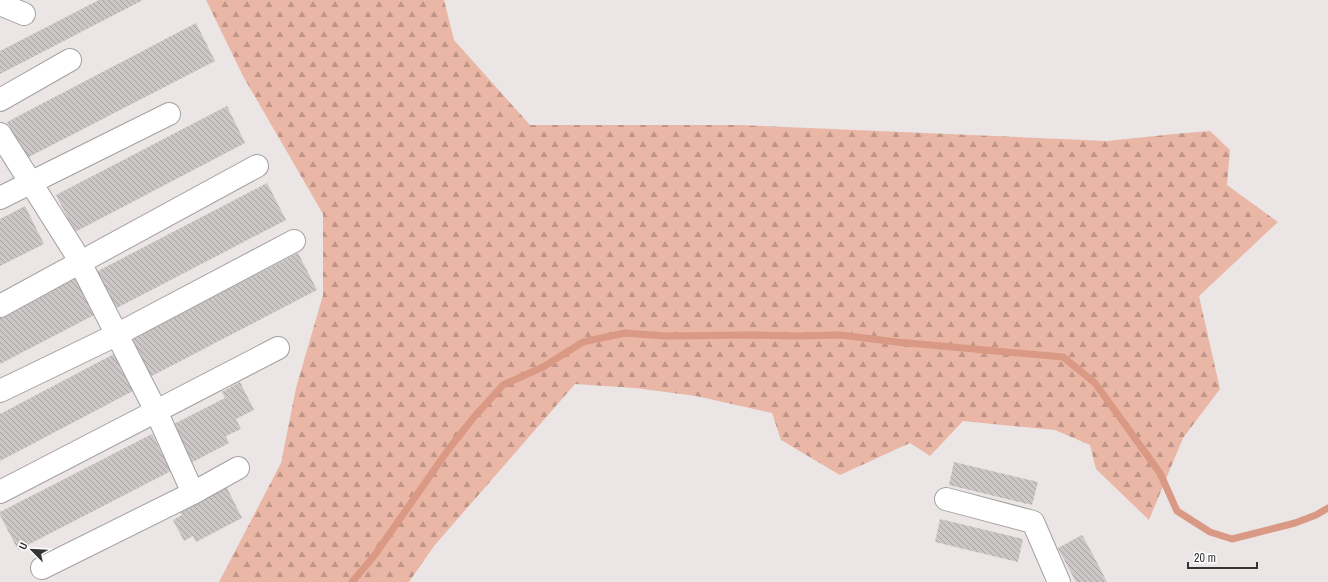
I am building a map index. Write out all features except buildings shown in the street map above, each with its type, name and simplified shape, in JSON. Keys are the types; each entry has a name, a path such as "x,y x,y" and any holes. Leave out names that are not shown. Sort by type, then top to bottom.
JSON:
{"street":[{"path":"0,4 24,14"},
{"path":"0,100 70,60"},
{"path":"0,198 169,114"},
{"path":"0,134 74,251 156,411 193,493"},
{"path":"0,306 257,166"},
{"path":"0,391 116,334 294,241"},
{"path":"0,492 278,348"},
{"path":"42,568 193,493 238,468"},
{"path":"946,499 1033,522 1059,582"}],"green space":[{"path":"206,0 444,0 454,40 530,125 740,125 1107,141 1210,131 1230,150 1227,185 1278,222 1199,296 1220,389 1183,438 1149,520 1096,469 1090,445 1055,430 963,421 930,456 910,443 840,475 781,440 772,413 696,396 635,388 575,384 434,546 409,582 219,582 281,463 296,388 323,295 323,214 243,76"}],"waterway":[{"path":"352,582 374,556 448,450 474,417 503,385 543,367 583,342 625,333 666,336 840,335 897,342 1063,357 1095,383 1160,473 1177,511 1210,532 1232,539 1295,523 1316,515 1328,508"}]}
